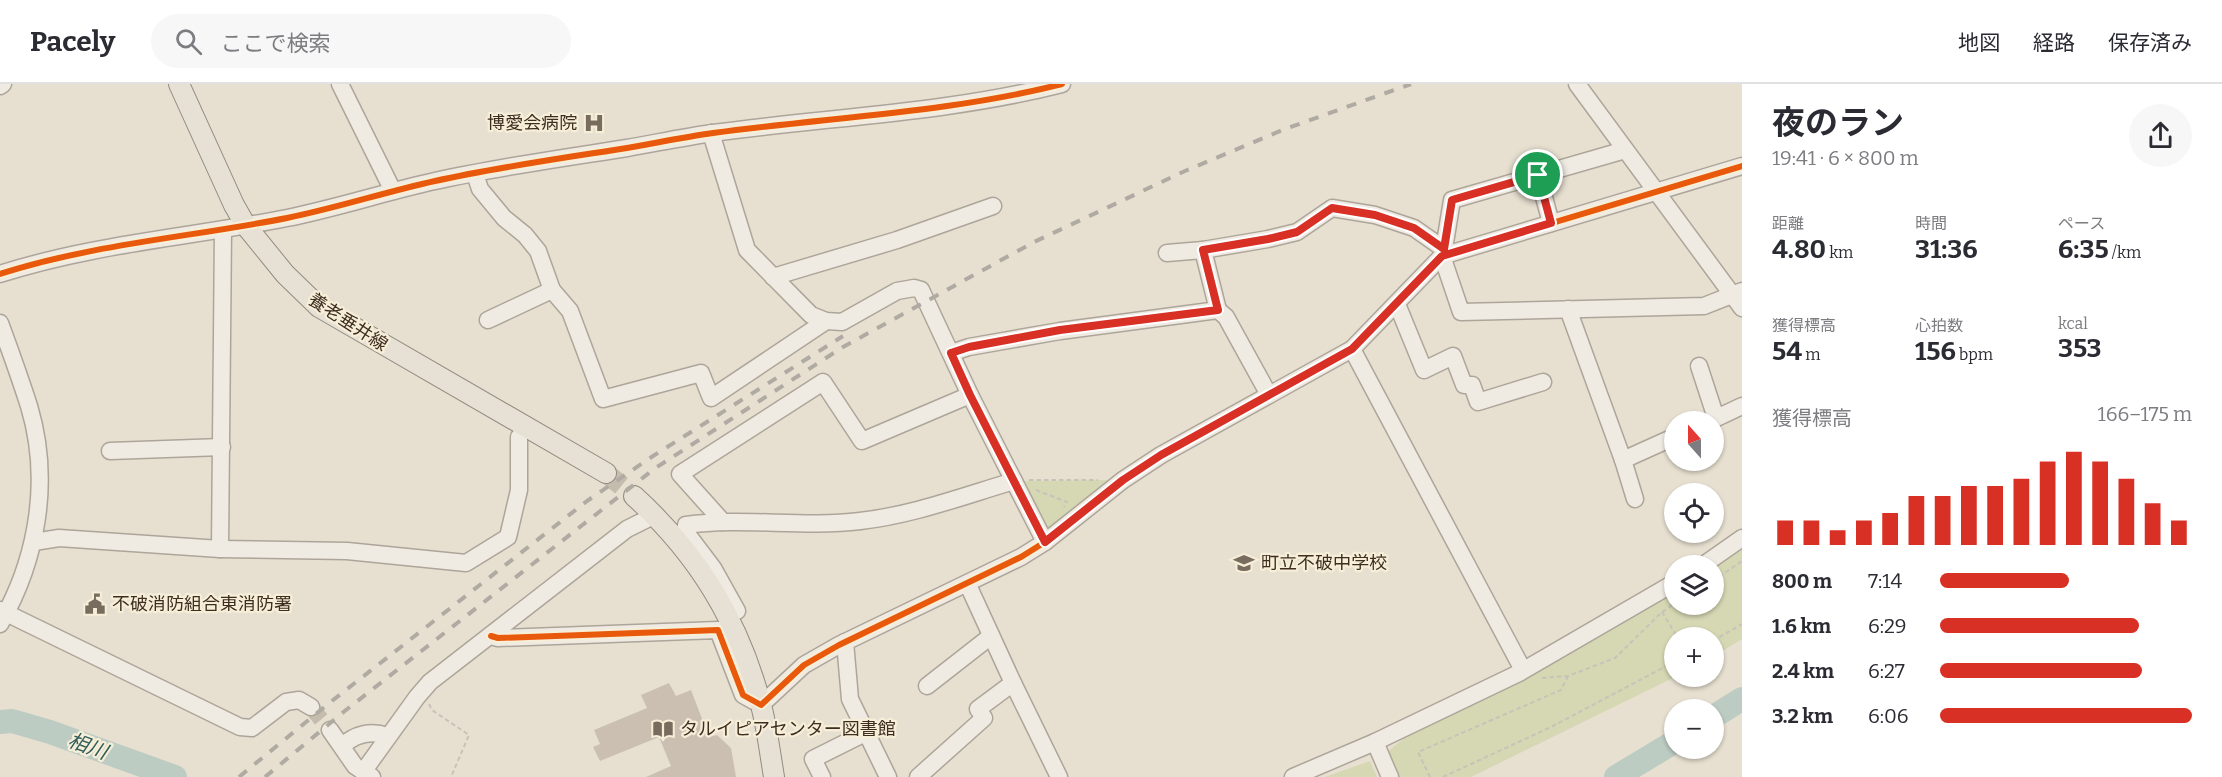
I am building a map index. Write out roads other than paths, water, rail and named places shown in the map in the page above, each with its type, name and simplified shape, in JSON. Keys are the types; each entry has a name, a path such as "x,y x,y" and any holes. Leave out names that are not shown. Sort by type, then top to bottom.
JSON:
{"main road":[{"name":"養老垂井線","path":"179,84 234,205 246,226 285,274 319,307 606,473"},
{"path":"634,496 674,534 694,560 726,611 748,665 760,705 774,777"}],"street":[{"path":"340,84 393,191"},
{"path":"0,274 37,262 91,250 246,226 333,208 393,191 559,158 711,133 937,107 1021,94 1062,84"},
{"path":"1578,84 1625,150 1739,298 1704,306 1461,312 1443,252 1452,200 1625,150"},
{"path":"711,133 747,250 772,278 811,315 826,321 842,322 897,291 914,288 921,290 970,395 1045,542"},
{"path":"491,636 498,638 718,630 743,695 760,705 804,665 845,642 968,585 1020,557 1045,542 1123,480 1161,455 1352,349 1443,252 1551,223 1742,166"},
{"path":"475,174 480,189 504,218 525,235 538,251 552,290 570,310 603,399 701,373 711,398 826,321"},
{"path":"1538,175 1551,223"},
{"path":"772,278 897,240 993,206"},
{"path":"1167,253 1203,250 1297,232 1332,208 1375,215 1414,228 1443,252"},
{"path":"220,549 224,230"},
{"path":"1203,250 1218,310 1226,317 1269,395"},
{"path":"488,320 552,290"},
{"path":"1396,304 1424,370 1453,356 1464,385 1472,385 1478,402 1543,382"},
{"path":"1568,309 1635,499"},
{"path":"951,353 969,347 1060,330 1218,310"},
{"path":"0,322 29,407 38,450 40,494 34,542 22,577 2,617 240,727 252,728 286,702 299,700 311,707"},
{"path":"1352,349 1523,670"},
{"path":"1699,366 1710,411"},
{"path":"723,522 680,474 823,382 862,441 970,395"},
{"path":"1724,414 1742,406"},
{"path":"34,542 59,538 220,549 347,551 466,563 508,537 519,490 519,437"},
{"path":"1623,460 1664,442"},
{"path":"110,451 222,447"},
{"path":"737,611 713,568 685,531 686,525 723,522 861,521 926,509 1014,481"},
{"path":"330,730 355,766 368,774 387,736 430,682 627,529 655,515"},
{"path":"1718,555 1742,538"},
{"path":"968,585 1059,777"},
{"path":"1293,777 1378,748 1523,670 1664,589"},
{"path":"927,686 991,636"},
{"path":"845,642 850,699 888,777"},
{"path":"918,777 984,718 978,709 1013,682"},
{"path":"822,777 813,759 867,732"},
{"path":"342,746 352,737 379,733 387,736"},
{"path":"1378,748 1390,777"}],"waterway":[{"name":"相川","path":"1724,710 1742,699"},
{"name":"相川","path":"0,722 12,721 50,732 175,777"},
{"name":"相川","path":"1616,777 1664,748"}],"tunnel":[{"path":"606,473 634,496"},
{"path":"311,707 330,730"}],"railway":[{"path":"265,777 346,710 654,469 843,347 1034,242 1185,171 1285,129 1411,84"},
{"path":"239,777 328,704 587,501 653,456 843,336"}],"place":[{"name":"博愛会病院","path":"594,123"},
{"name":"町立不破中学校","path":"1244,563"},
{"name":"不破消防組合東消防署","path":"95,604"},
{"name":"タルイピアセンター図書館","path":"663,729"}]}
